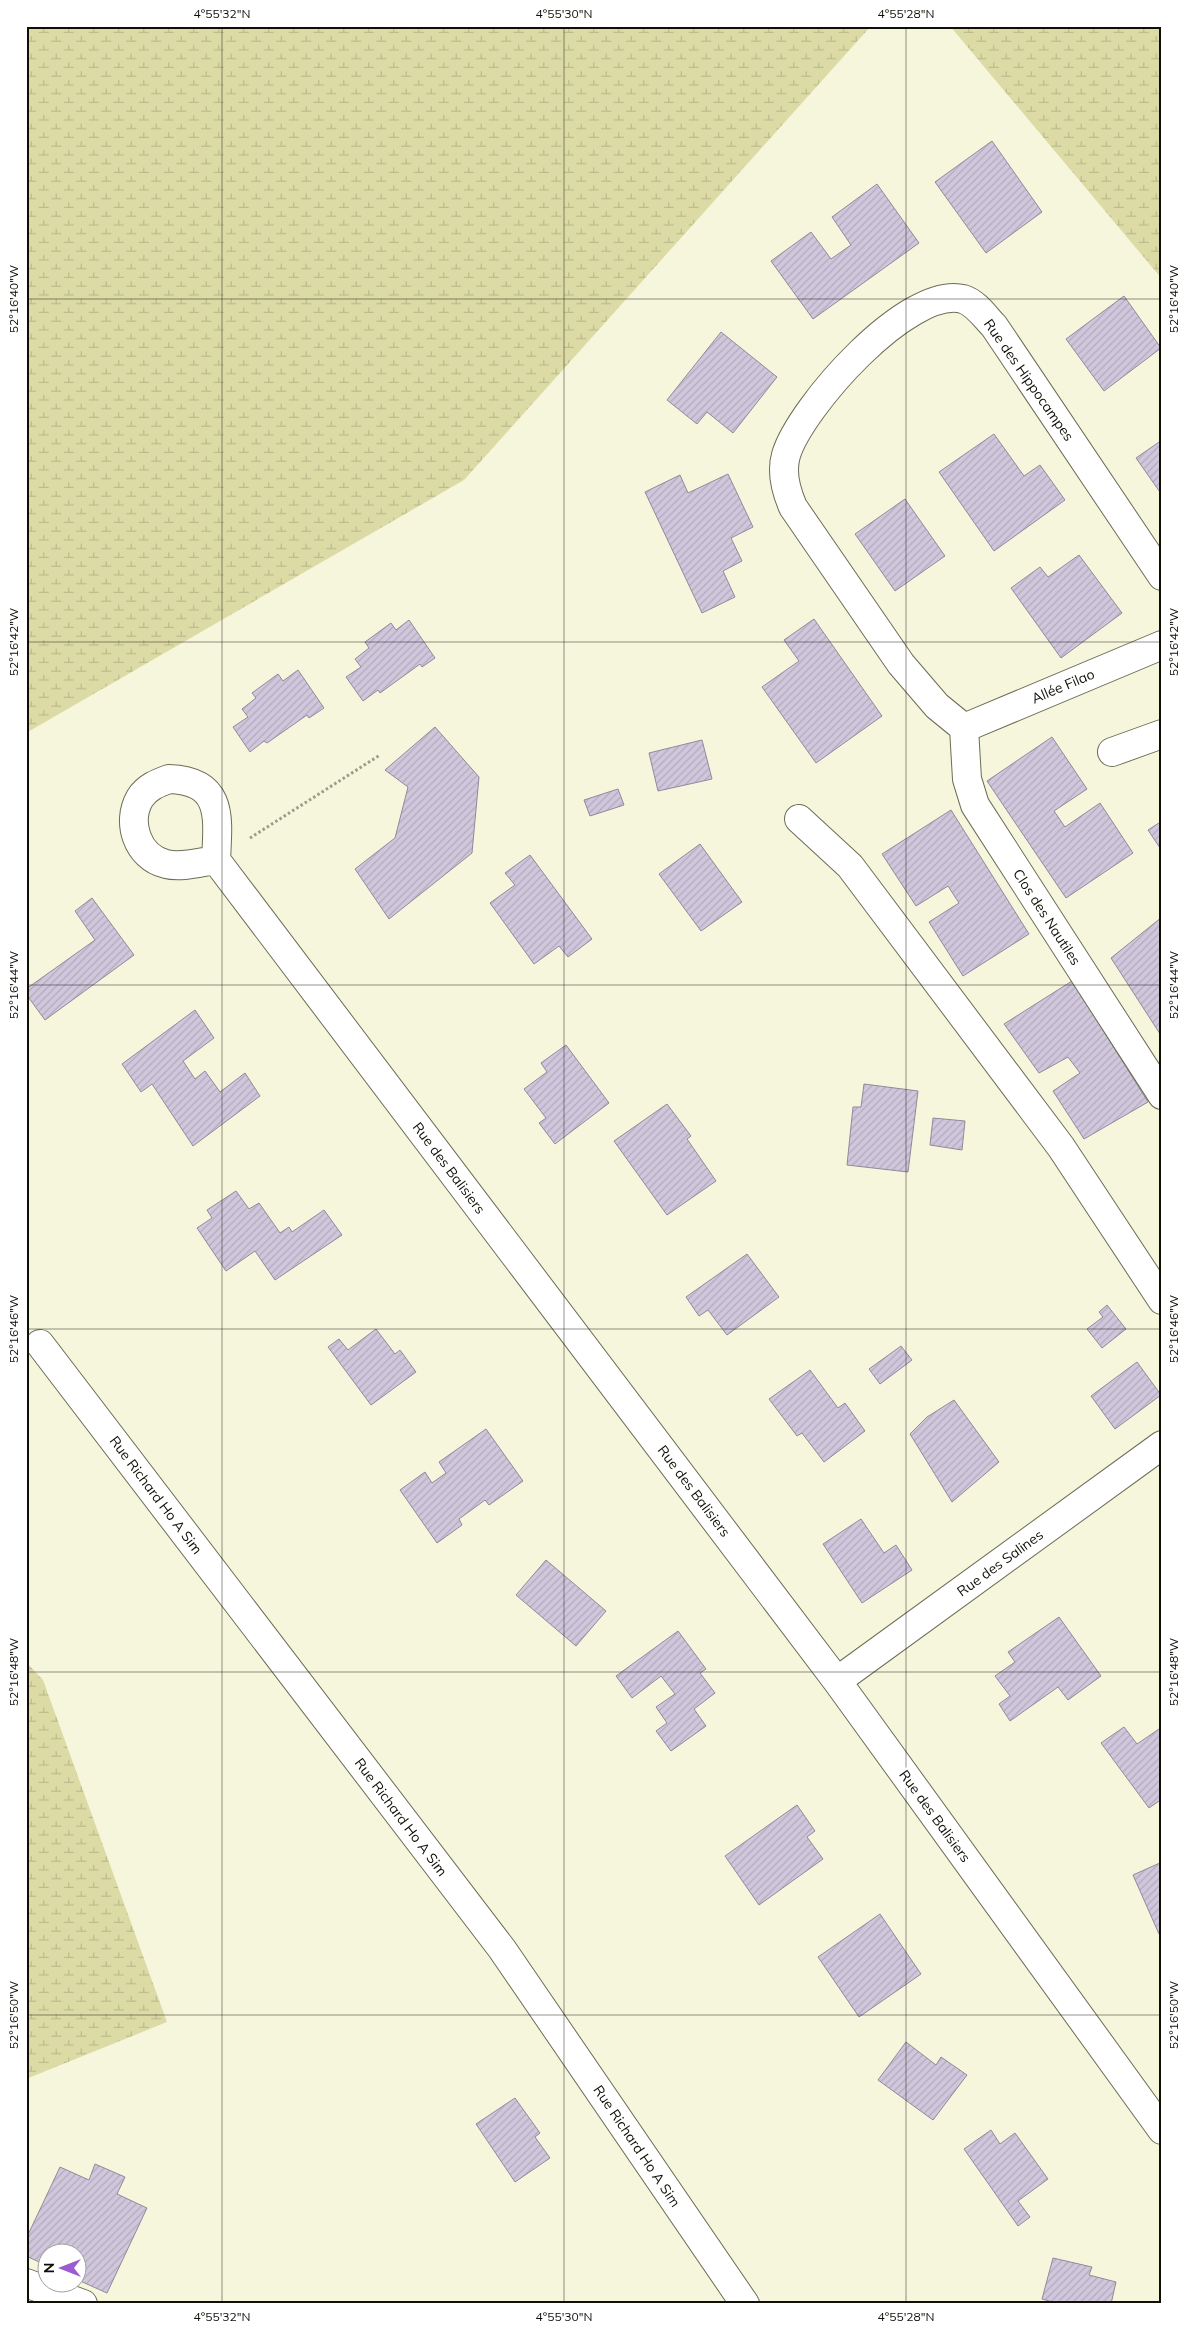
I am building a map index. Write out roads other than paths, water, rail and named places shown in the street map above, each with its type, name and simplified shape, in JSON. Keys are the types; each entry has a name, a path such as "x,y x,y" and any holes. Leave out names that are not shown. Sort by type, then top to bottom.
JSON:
{"street":[{"name":"Rue des Hippocampes","path":"964,728 937,706 901,664 793,507 786,484 786,458 792,438 829,385 853,358 912,312 938,300 963,300 976,307 994,326 1162,576"},
{"name":"Allée Filao","path":"964,728 1162,645"},
{"name":"Clos des Nautiles","path":"964,728 965,765 975,805 1162,1094"},
{"path":"1112,752 1162,734"},
{"path":"799,819 850,866 1061,1147 1162,1300"},
{"name":"Rue des Balisiers","path":"216,860 837,1681 1162,2130"},
{"name":"Rue Richard Ho A Sim","path":"40,1344 502,1949 745,2304"},
{"name":"Rue des Salines","path":"837,1681 1162,1445"},
{"path":"26,2283 83,2304"}]}
